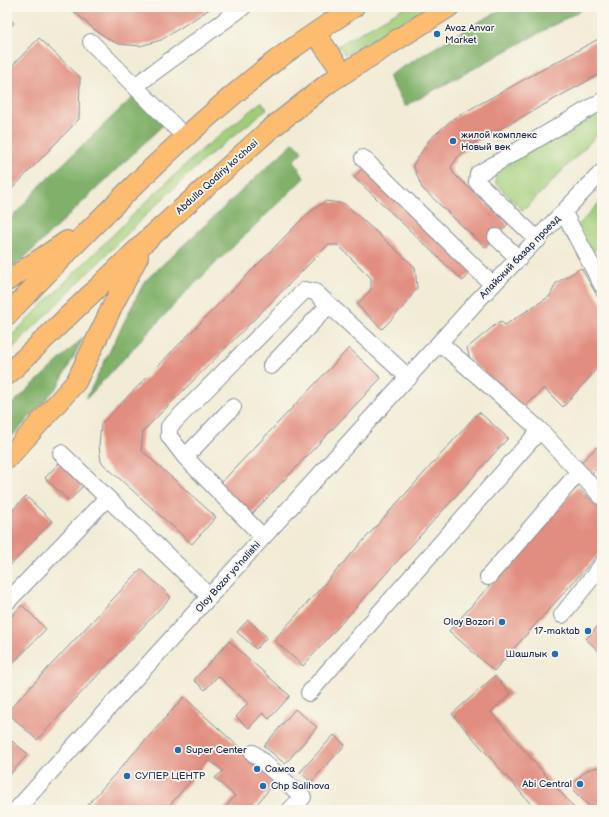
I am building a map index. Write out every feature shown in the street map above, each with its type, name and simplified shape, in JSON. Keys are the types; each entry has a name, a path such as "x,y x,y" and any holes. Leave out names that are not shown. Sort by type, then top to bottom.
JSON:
{"main road":[{"path":"7,315 104,216 237,92 315,33 354,7"},
{"name":"Abdulla Qodiriy ko'chasi","path":"7,375 146,241 246,150 299,105 344,73 450,7"},
{"path":"315,33 344,73"},
{"path":"7,281 104,216"},
{"path":"7,459 76,382 146,241"}],"street":[{"path":"135,86 243,7"},
{"path":"91,42 186,138"},
{"path":"538,240 477,182 478,174 602,101"},
{"path":"363,158 493,285"},
{"name":"Алайский базар проезд","path":"440,343 493,285 602,172"},
{"path":"564,212 602,285"},
{"path":"496,237 519,259"},
{"path":"263,537 185,457 169,436 169,427 305,290 316,292 409,378"},
{"path":"271,366 329,305"},
{"path":"440,343 540,430 578,473 602,497"},
{"name":"Oloy Bozor yo'nalishi","path":"16,810 440,343"},
{"path":"185,457 233,407"},
{"path":"309,693 540,430"},
{"path":"61,453 210,597"},
{"path":"488,577 578,473"},
{"path":"7,602 107,498"},
{"path":"562,615 602,565"},
{"path":"253,753 303,797 290,810"}],"green space":[{"path":"405,7 428,7 345,55 339,45"},
{"path":"507,7 587,7 405,106 388,76 471,26"},
{"path":"136,94 165,123 21,261 7,269 7,223 41,185"},
{"path":"261,102 267,109 206,158 152,209 7,354 7,340 144,204 199,152"},
{"path":"602,113 602,130 523,211 496,184 495,174 501,167"},
{"path":"294,142 302,152 294,160 304,178 187,291 86,399 144,282"},
{"path":"602,200 602,246 587,255 567,237"},
{"path":"84,337 58,386 7,442 7,409"}],"building":[{"path":"69,7 136,7 142,9 144,7 213,7 161,40 140,46 119,44 110,40 94,29"},
{"path":"7,16 14,23 7,31"},
{"name":"жилой комплекс Новый век","path":"602,37 602,73 474,143 457,158 451,167 454,174 508,224 486,248 422,188 413,165 430,139 454,118"},
{"path":"39,38 80,77 79,119 7,194 7,71"},
{"path":"364,167 472,271 463,281 354,177"},
{"path":"326,201 345,204 415,267 417,288 404,306 382,329 357,305 371,289 371,278 338,245 328,245 143,431 141,450 216,517 192,544 101,462 99,446 101,424 307,214"},
{"path":"581,268 602,304 602,363 563,407 544,388 523,409 470,360 467,348 500,321 505,325 550,296 556,283"},
{"path":"349,348 381,378 251,515 219,485"},
{"path":"479,412 508,438 303,666 274,640"},
{"path":"597,447 602,452 602,463 588,477 577,466"},
{"path":"59,463 83,486 69,501 45,478"},
{"path":"577,487 602,510 602,550 494,671 449,631"},
{"path":"26,496 52,521 7,569 7,516"},
{"path":"141,569 171,597 37,740 7,712"},
{"path":"22,605 46,629 7,669 7,621"},
{"path":"248,620 267,637 256,649 237,632"},
{"path":"602,622 602,654 586,639"},
{"path":"229,641 290,696 269,719 263,713 249,728 236,717 248,703 218,676 205,690 194,680"},
{"path":"495,676 511,694 491,712 576,810 536,810 452,714"},
{"name":"Super Center","path":"184,697 276,781 252,810 223,810 235,796 215,778 223,771 209,760 168,807 172,810 83,810"},
{"path":"295,709 317,727 285,764 264,746"},
{"path":"334,735 345,745 311,782 300,772"},
{"path":"7,737 28,754 7,778"},
{"path":"602,766 602,810 593,810 569,786 587,770"}],"place":[{"name":"Avaz Anvar Market","path":"437,34"},
{"name":"жилой комплекс Новый век","path":"453,141"},
{"name":"Oloy Bozori","path":"502,622"},
{"name":"17-maktab","path":"588,631"},
{"name":"Шашлык","path":"555,654"},
{"name":"Super Center","path":"178,750"},
{"name":"Самса","path":"257,769"},
{"name":"СУПЕР ЦЕНТР","path":"127,776"},
{"name":"Abi Central","path":"580,784"},
{"name":"Chp Salihova","path":"263,786"}]}
